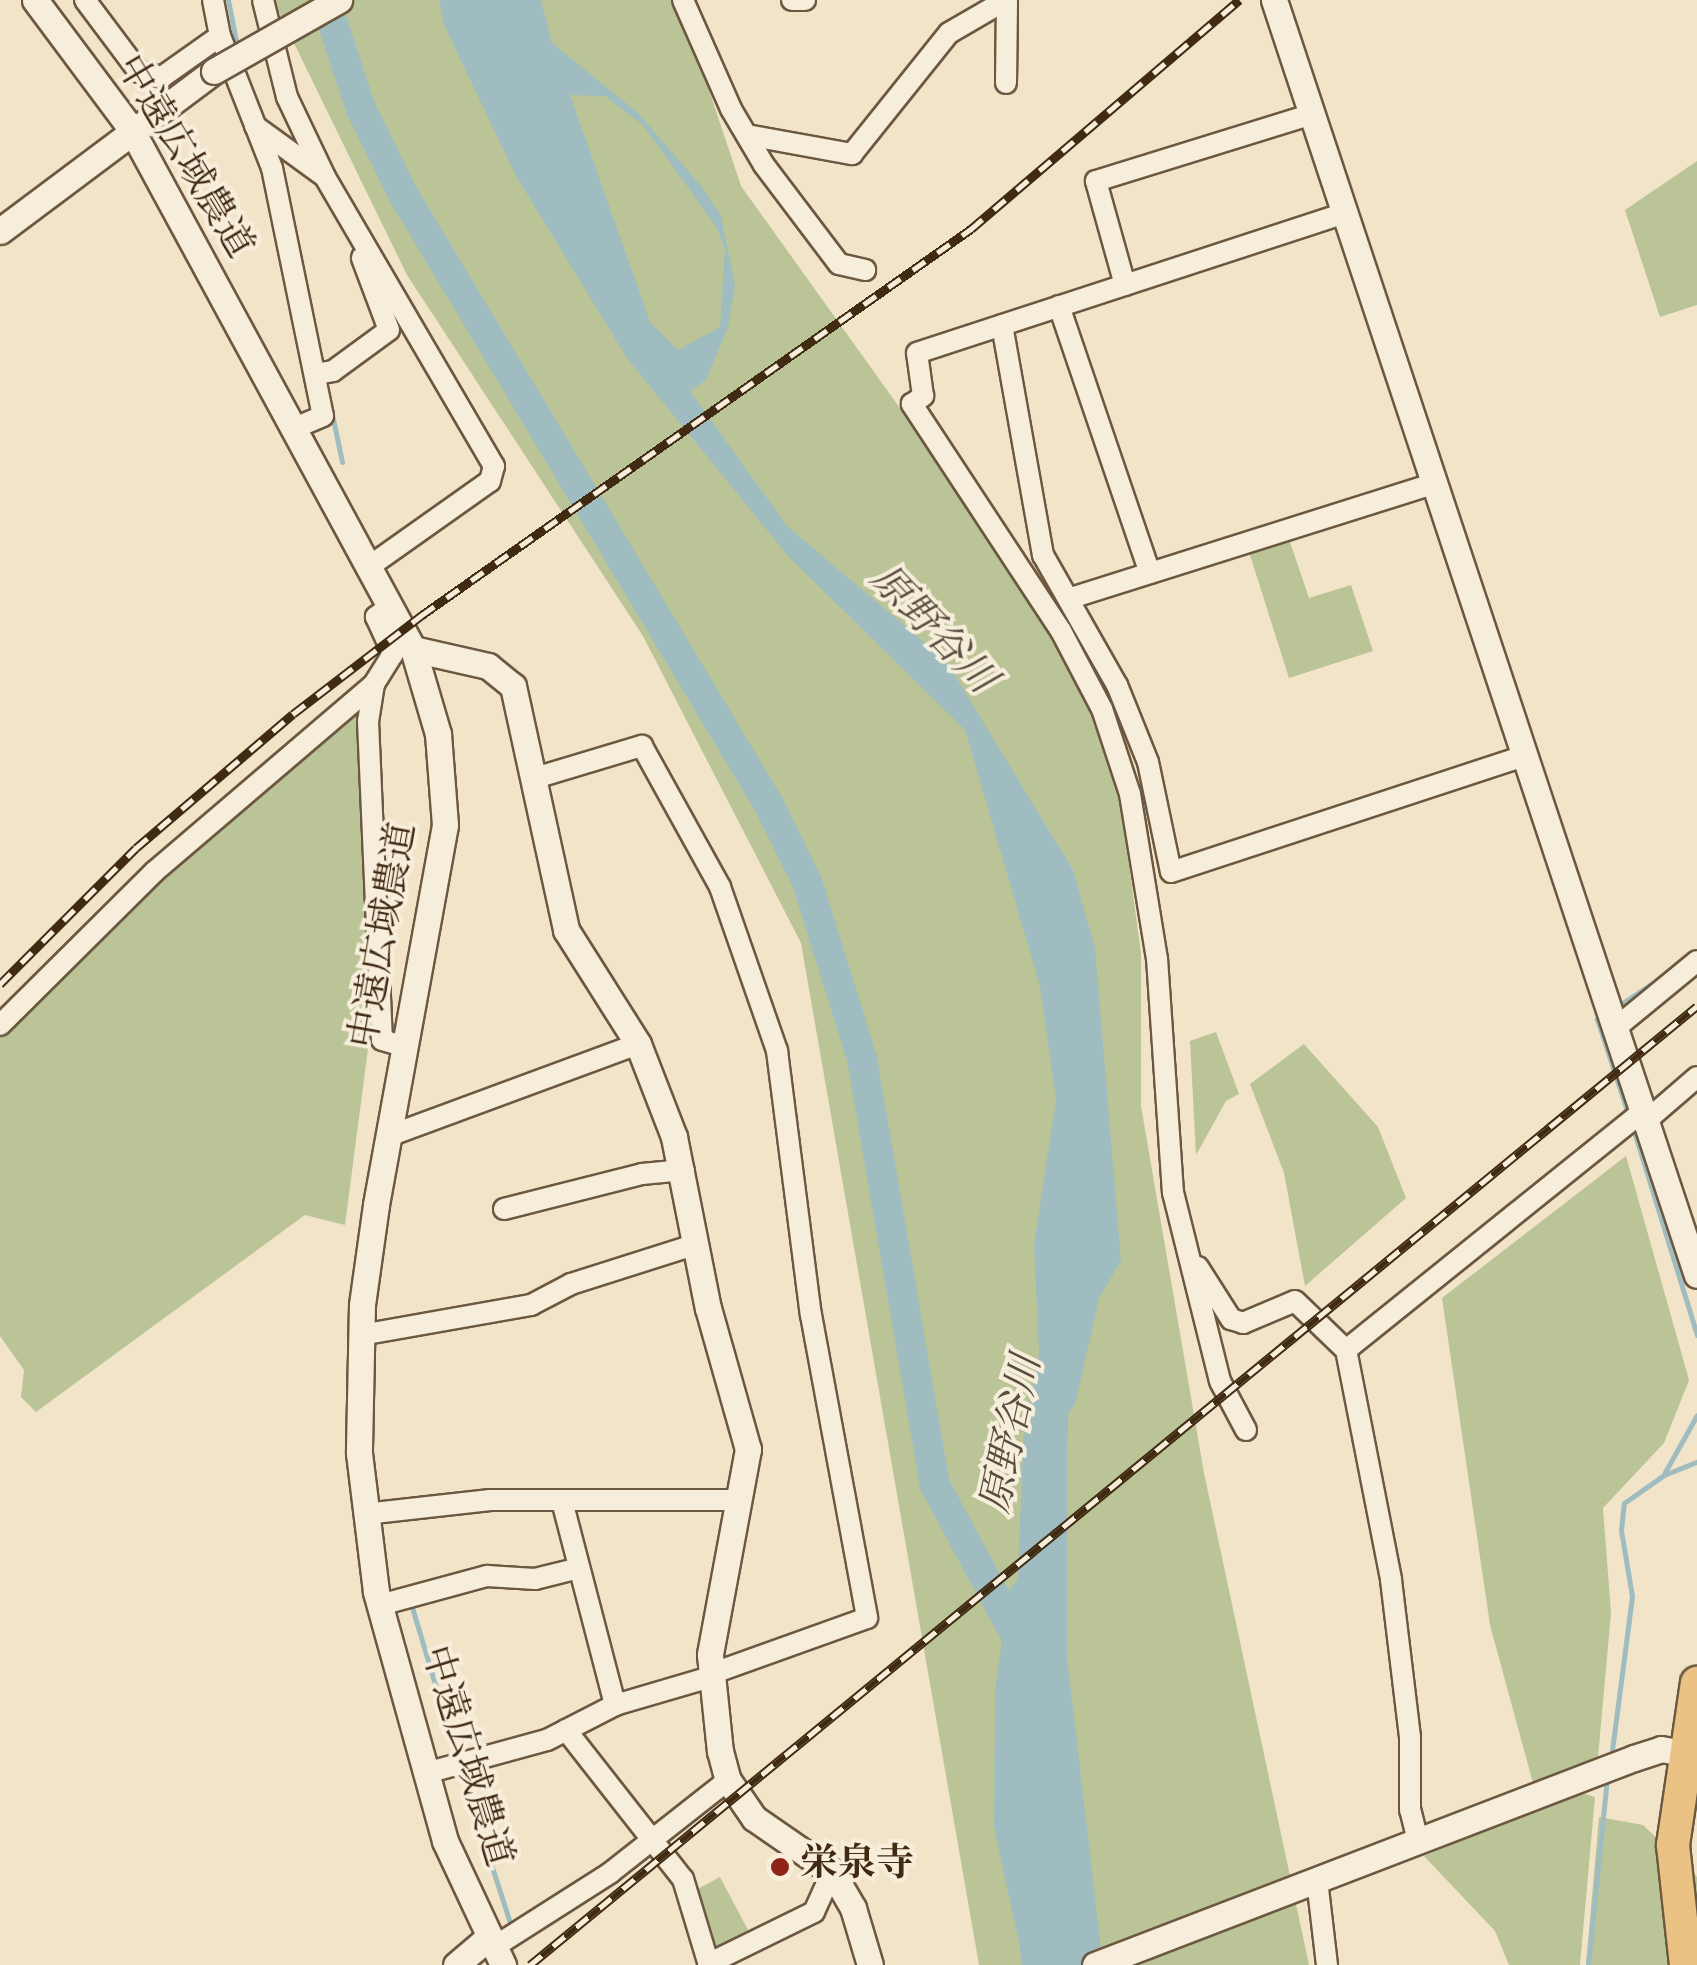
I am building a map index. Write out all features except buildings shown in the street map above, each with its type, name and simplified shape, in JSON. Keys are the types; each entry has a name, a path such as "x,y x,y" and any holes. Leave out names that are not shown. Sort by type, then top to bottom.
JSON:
{"main road":[{"path":"1686,1965 1675,1800 1697,1683"}],"street":[{"name":"中遠広域農道","path":"35,0 131,129 413,649 438,734 446,790 389,1136 361,1335 365,1514 380,1605 445,1842 495,1950"},
{"path":"85,0 139,72 162,77 220,36"},
{"path":"213,0 220,36 272,168 324,416 292,429"},
{"path":"263,0 286,96 325,177 494,466 490,481 367,568"},
{"path":"0,231 131,129 214,71 338,0"},
{"path":"683,0 699,44 747,135 815,238 839,264 865,270"},
{"path":"699,0 699,44"},
{"path":"792,0 805,0"},
{"path":"747,135 852,154 949,33 1006,0"},
{"path":"1006,0 1006,83"},
{"path":"1274,0 1618,1026 1697,1274"},
{"path":"1125,285 1096,182 1312,114"},
{"path":"254,125 325,177"},
{"path":"315,374 333,370 389,330 344,209"},
{"path":"1246,1430 1220,1381 1172,1192 1149,889 1130,794 1102,710 1061,631 912,404 923,396 916,353 1344,213"},
{"path":"1059,306 1150,573"},
{"path":"1002,325 1043,555 1071,598 1148,762 1170,872 1526,755"},
{"path":"1071,598 1435,483"},
{"path":"0,1025 154,872 374,684 393,654 376,617 389,607"},
{"path":"413,649 502,674 518,700 566,930 638,1044 684,1170 697,1244 748,1449 710,1675 728,1780 754,1818 832,1872 853,1908 870,1965"},
{"path":"374,684 368,721 382,1040 406,1047"},
{"path":"426,1773 566,1730 616,1704 710,1675 867,1618 811,1315 777,1051 720,887 642,746 535,778"},
{"path":"1618,1026 1697,961"},
{"path":"389,1136 638,1044"},
{"path":"1346,1350 1697,1077"},
{"path":"504,1209 642,1174 684,1170"},
{"path":"1183,1236 1230,1318 1242,1323 1296,1301 1346,1350 1390,1580 1410,1737 1410,1810 1418,1842"},
{"path":"361,1335 531,1305 571,1284 697,1244"},
{"path":"365,1514 490,1500 741,1500"},
{"path":"562,1502 575,1569 616,1704"},
{"path":"380,1605 487,1576 535,1578 575,1569"},
{"path":"566,1730 655,1837 684,1880 708,1965 814,1912 832,1872"},
{"path":"1095,1965 1661,1749 1690,1732"},
{"path":"456,1965 495,1950 655,1837 728,1780"},
{"path":"1309,1882 1327,1965"}],"green space":[{"path":"273,0 679,0 741,186 1005,555 1074,665 1120,798 1141,953 1141,1106 1204,1473 1309,1965 979,1965 801,943 643,636 407,275"},
{"path":"1697,161 1697,305 1660,317 1625,210"},
{"path":"1289,539 1309,598 1351,585 1373,651 1289,678 1249,552"},
{"path":"363,707 372,1018 345,1225 305,1215 36,1412 21,1397 24,1370 0,1336 0,1025 232,807"},
{"path":"1216,1032 1239,1094 1226,1101 1196,1155 1190,1041"},
{"path":"1304,1044 1378,1127 1406,1198 1305,1286 1284,1173 1250,1084"},
{"path":"1626,1156 1689,1380 1664,1443 1603,1508 1611,1613 1598,1757 1533,1783 1490,1625 1442,1298"},
{"path":"1578,1792 1595,1797 1580,1965 1509,1965 1495,1931 1424,1856"},
{"path":"1599,1817 1643,1825 1697,1877 1697,1965 1586,1965"},
{"path":"720,1877 748,1930 714,1950 692,1892"}],"water":[{"path":"439,0 541,0 552,43 638,113 702,187 721,216 735,285 728,327 706,380 690,391 787,526 946,661 1073,870 1095,948 1121,1261 1071,1345 1067,1452 1067,1657 1103,1965 1022,1965 1020,1951 1016,1636 1023,1441 1039,1353 1034,1245 1056,1100 1040,986 965,730 788,556 627,358 516,176 444,25","holes":["570,95 605,96 643,125 717,228 725,249 720,327 678,350 650,322"]}],"waterway":[{"path":"228,0 237,46"},
{"name":"原野谷川","path":"325,0 361,109 403,194 769,805 807,882 862,1059 935,1485 1016,1636"},
{"path":"332,414 342,462"},
{"path":"1618,1006 1663,976"},
{"path":"1604,1014 1597,1019 1628,1114"},
{"path":"1632,1125 1697,1335"},
{"name":"原野谷川","path":"1061,1398 1083,1302"},
{"path":"1665,1472 1697,1415"},
{"path":"1611,1758 1632,1596 1621,1530 1624,1503 1664,1475 1697,1462"},
{"name":"原野谷川","path":"1023,1596 1010,1694 1009,1825 1039,1965"},
{"path":"411,1604 458,1761"},
{"path":"461,1771 509,1920"},
{"path":"1588,1965 1607,1779"}],"railway":[{"path":"0,984 136,848 293,714 422,615 971,229 1239,0"},
{"path":"530,1965 1697,1006"}],"place":[{"name":"栄泉寺","path":"780,1867"}]}
